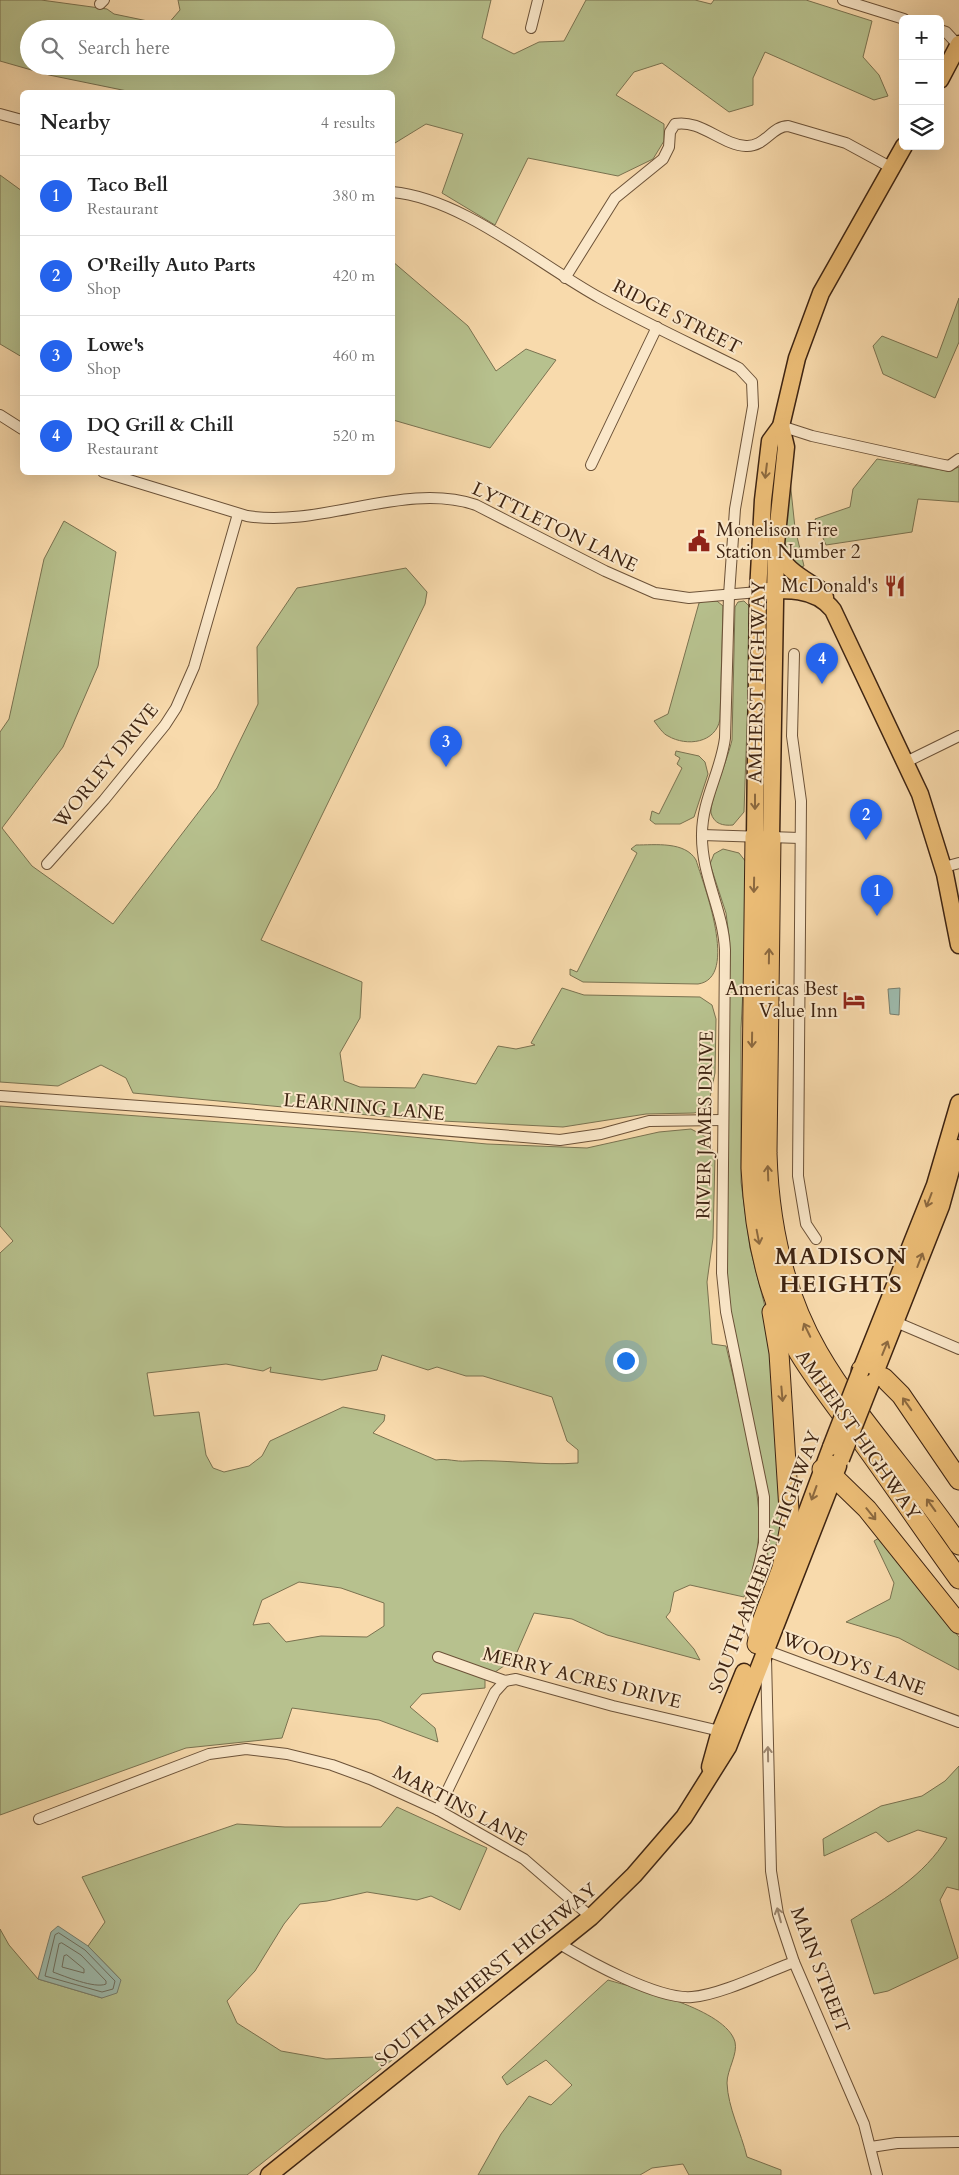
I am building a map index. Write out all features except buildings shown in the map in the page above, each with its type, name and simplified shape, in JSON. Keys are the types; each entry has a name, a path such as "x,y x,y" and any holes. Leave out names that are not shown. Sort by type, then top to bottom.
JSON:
{"highway":[{"name":"AMHERST HIGHWAY","path":"763,837 751,1168 752,1200 762,1259 774,1296 798,1352 823,1391 959,1579"},
{"name":"AMHERST HIGHWAY","path":"763,837 767,1153 769,1192 777,1246 792,1294 818,1351 856,1407 959,1545"},
{"path":"761,1647 761,1624 782,1568 790,1526 779,1353 762,1259"},
{"path":"869,1375 884,1378 901,1395 959,1480"},
{"path":"828,1473 867,1509 959,1624"}],"main road":[{"path":"944,72 959,44"},
{"path":"781,426 797,358 812,313 825,285 902,150"},
{"name":"AMHERST HIGHWAY","path":"763,837 776,544 786,447 781,426"},
{"name":"AMHERST HIGHWAY","path":"763,837 758,592 763,500 770,441 781,426"},
{"path":"776,544 779,558 822,591 906,762 930,821 951,865 959,946"},
{"path":"758,592 775,590 805,592 816,595 828,603"},
{"name":"SOUTH AMHERST HIGHWAY","path":"269,2175 591,1917 615,1895 657,1850 684,1817 728,1747 761,1647 828,1473 869,1375 935,1185 959,1103"},
{"name":"SOUTH AMHERST HIGHWAY","path":"889,1319 941,1206 955,1169 959,1138"},
{"name":"SOUTH AMHERST HIGHWAY","path":"705,1783 720,1730 761,1647"}],"street":[{"path":"531,28 538,0"},
{"path":"843,0 899,17"},
{"path":"944,31 959,44"},
{"path":"0,114 20,119"},
{"path":"565,278 615,198 663,159 669,147 672,127 676,124 691,125 745,146 761,143 780,127 788,126 846,144 892,168"},
{"name":"RIDGE STREET","path":"395,192 424,197 454,209 565,278 739,368 752,382 753,406 735,509 729,595"},
{"path":"591,465 657,326"},
{"path":"0,416 20,428"},
{"path":"781,426 812,436 949,466 959,459"},
{"name":"LYTTLETON LANE","path":"113,475 238,514 276,519 309,516 424,497 464,501 640,588 670,596 689,598 758,592"},
{"name":"WORLEY DRIVE","path":"47,864 104,800 165,725 176,708 194,667 238,514"},
{"name":"RIVER JAMES DRIVE","path":"729,595 725,738 723,751 703,816 702,835 707,879 721,915 724,932 722,1273 728,1320 755,1446 764,1503 764,1544 748,1614 761,1647"},
{"path":"794,654 792,729 801,801 798,1173 806,1224 816,1239"},
{"path":"906,762 959,736"},
{"path":"702,835 800,838"},
{"name":"LEARNING LANE","path":"0,1096 230,1112 560,1140 587,1137 649,1121 722,1120"},
{"path":"889,1319 959,1348"},
{"name":"WOODYS LANE","path":"761,1647 959,1722"},
{"name":"MAIN STREET","path":"761,1647 771,1871 778,1914 794,1962 864,2124 877,2175"},
{"name":"MERRY ACRES DRIVE","path":"438,1657 505,1681 516,1679 613,1706 720,1730"},
{"path":"438,1810 495,1692 505,1681"},
{"name":"MARTINS LANE","path":"39,1819 209,1754 246,1749 287,1754 332,1765 370,1779 438,1810 524,1859 591,1917"},
{"path":"558,1943 579,1956 637,1983 682,1997 705,1995 794,1962"},
{"path":"871,2147 897,2143 959,2142"}],"green space":[{"path":"0,0 41,0 107,9 114,14 143,20 20,20 20,67 0,61"},
{"path":"178,0 491,0 482,38 514,54 539,42 564,41 586,0 695,0 711,4 714,0 806,0 872,21 863,57 879,75 888,96 874,100 765,52 753,78 753,105 729,112 662,63 634,72 616,95 664,124 664,141 653,159 618,176 528,158 495,225 442,193 463,134 426,124 395,143 395,90 122,90 49,75 395,75 395,20 171,20 180,10"},
{"path":"0,175 20,190 20,356 0,344"},
{"path":"395,264 468,326 496,371 526,349 556,360 490,448 395,421"},
{"path":"959,298 959,342 935,398 883,374 873,346 882,336 937,358"},
{"path":"877,459 948,471 959,467 959,502 918,499 912,532 826,545 815,519 850,507 853,489"},
{"path":"789,471 795,528 804,566 799,568 782,557"},
{"path":"64,521 116,552 98,666 63,747 2,828 32,866 113,924 217,788 258,704 257,647 297,588 406,568 427,592 425,604 261,940 362,982 360,1018 340,1053 344,1081 360,1087 415,1088 423,1074 476,1084 498,1046 516,1049 535,1045 531,1043 562,988 584,995 700,997 712,1005 716,1019 715,1073 709,1102 702,1111 694,1113 646,1114 563,1127 422,1120 133,1093 126,1078 101,1065 58,1086 0,1082 0,732 9,719 44,559"},
{"path":"717,601 723,606 720,719 713,733 707,738 692,742 666,735 654,721 668,714 699,603"},
{"path":"744,601 751,608 744,812 733,825 726,825 719,824 714,820 711,808 732,740 735,607 738,602"},
{"path":"676,751 699,756 705,762 708,774 694,817 680,824 655,824 650,820 652,811 659,814 682,768 677,764 680,758 675,755"},
{"path":"636,845 669,845 677,847 691,854 696,860 711,908 718,948 716,965 710,978 698,984 583,982 570,975 570,969 577,972 637,853 631,849"},
{"path":"723,849 739,853 746,862 746,933 741,1028 741,1182 750,1248 772,1334 782,1550 754,1616 753,1611 767,1552 769,1517 761,1457 733,1329 726,1280 729,936 726,913 710,864 714,854"},
{"path":"0,1106 359,1132 487,1144 587,1148 659,1132 691,1129 706,1137 715,1156 713,1238 707,1282 712,1344 726,1346 753,1460 760,1521 757,1553 744,1597 690,1585 674,1592 670,1612 666,1617 694,1649 700,1660 607,1635 572,1619 534,1613 514,1659 485,1679 485,1688 422,1694 410,1707 435,1728 438,1742 379,1720 292,1708 282,1738 186,1748 0,1815 0,1253 13,1241 0,1226","holes":["382,1355 428,1370 437,1367 466,1376 483,1376 552,1397 567,1441 578,1450 578,1463 550,1464 436,1460 373,1433 384,1421 385,1415 343,1407 270,1441 262,1456 249,1466 224,1472 213,1468 206,1455 199,1412 154,1416 147,1373 226,1364 263,1371 271,1367 270,1372 322,1380 377,1370","299,1582 341,1588 384,1603 384,1626 367,1637 321,1636 286,1642 269,1623 253,1625 262,1600"]},
{"path":"879,1538 959,1637 959,1670 899,1638 846,1622 890,1599 894,1583 874,1541"},
{"path":"959,1766 959,1890 947,1887 940,1900 958,1958 888,1991 874,1994 851,1920 916,1875 947,1838 918,1830 888,1842 876,1832 824,1856 823,1839 881,1806 922,1796 945,1781"},
{"path":"397,1807 487,1848 460,1910 431,1896 417,1900 367,1892 327,1901 300,1904 284,1924 255,1971 227,2001 237,2023 281,2051 326,2059 397,2056 247,2175 0,2175 0,1929 9,1945 38,1979 102,1998 121,1980 88,1946 105,1922 82,1877 237,1824 285,1827 381,1827"},
{"path":"608,1980 659,1995 699,2010 728,2030 736,2047 727,2078 728,2092 747,2157 781,2170 781,2175 689,2175 683,2164 652,2168 640,2175 478,2175 501,2134 529,2096 551,2105 572,2085 546,2060 507,2085 502,2077"}],"water":[{"path":"900,988 899,1015 890,1014 888,989"},
{"path":"58,1926 88,1946 121,1980 117,1993 102,1998 38,1979 51,1932"}],"place":[{"name":"Monelison Fire Station Number 2","path":"699,541"},
{"name":"McDonald's","path":"895,586"},
{"name":"DQ Grill & Chill","path":"822,684"},
{"name":"Lowe's","path":"446,767"},
{"name":"O'Reilly Auto Parts","path":"866,840"},
{"name":"Taco Bell","path":"877,916"},
{"name":"Americas Best Value Inn","path":"854,1000"}],"district":[{"name":"MADISON HEIGHTS","path":"841,1270"}]}
